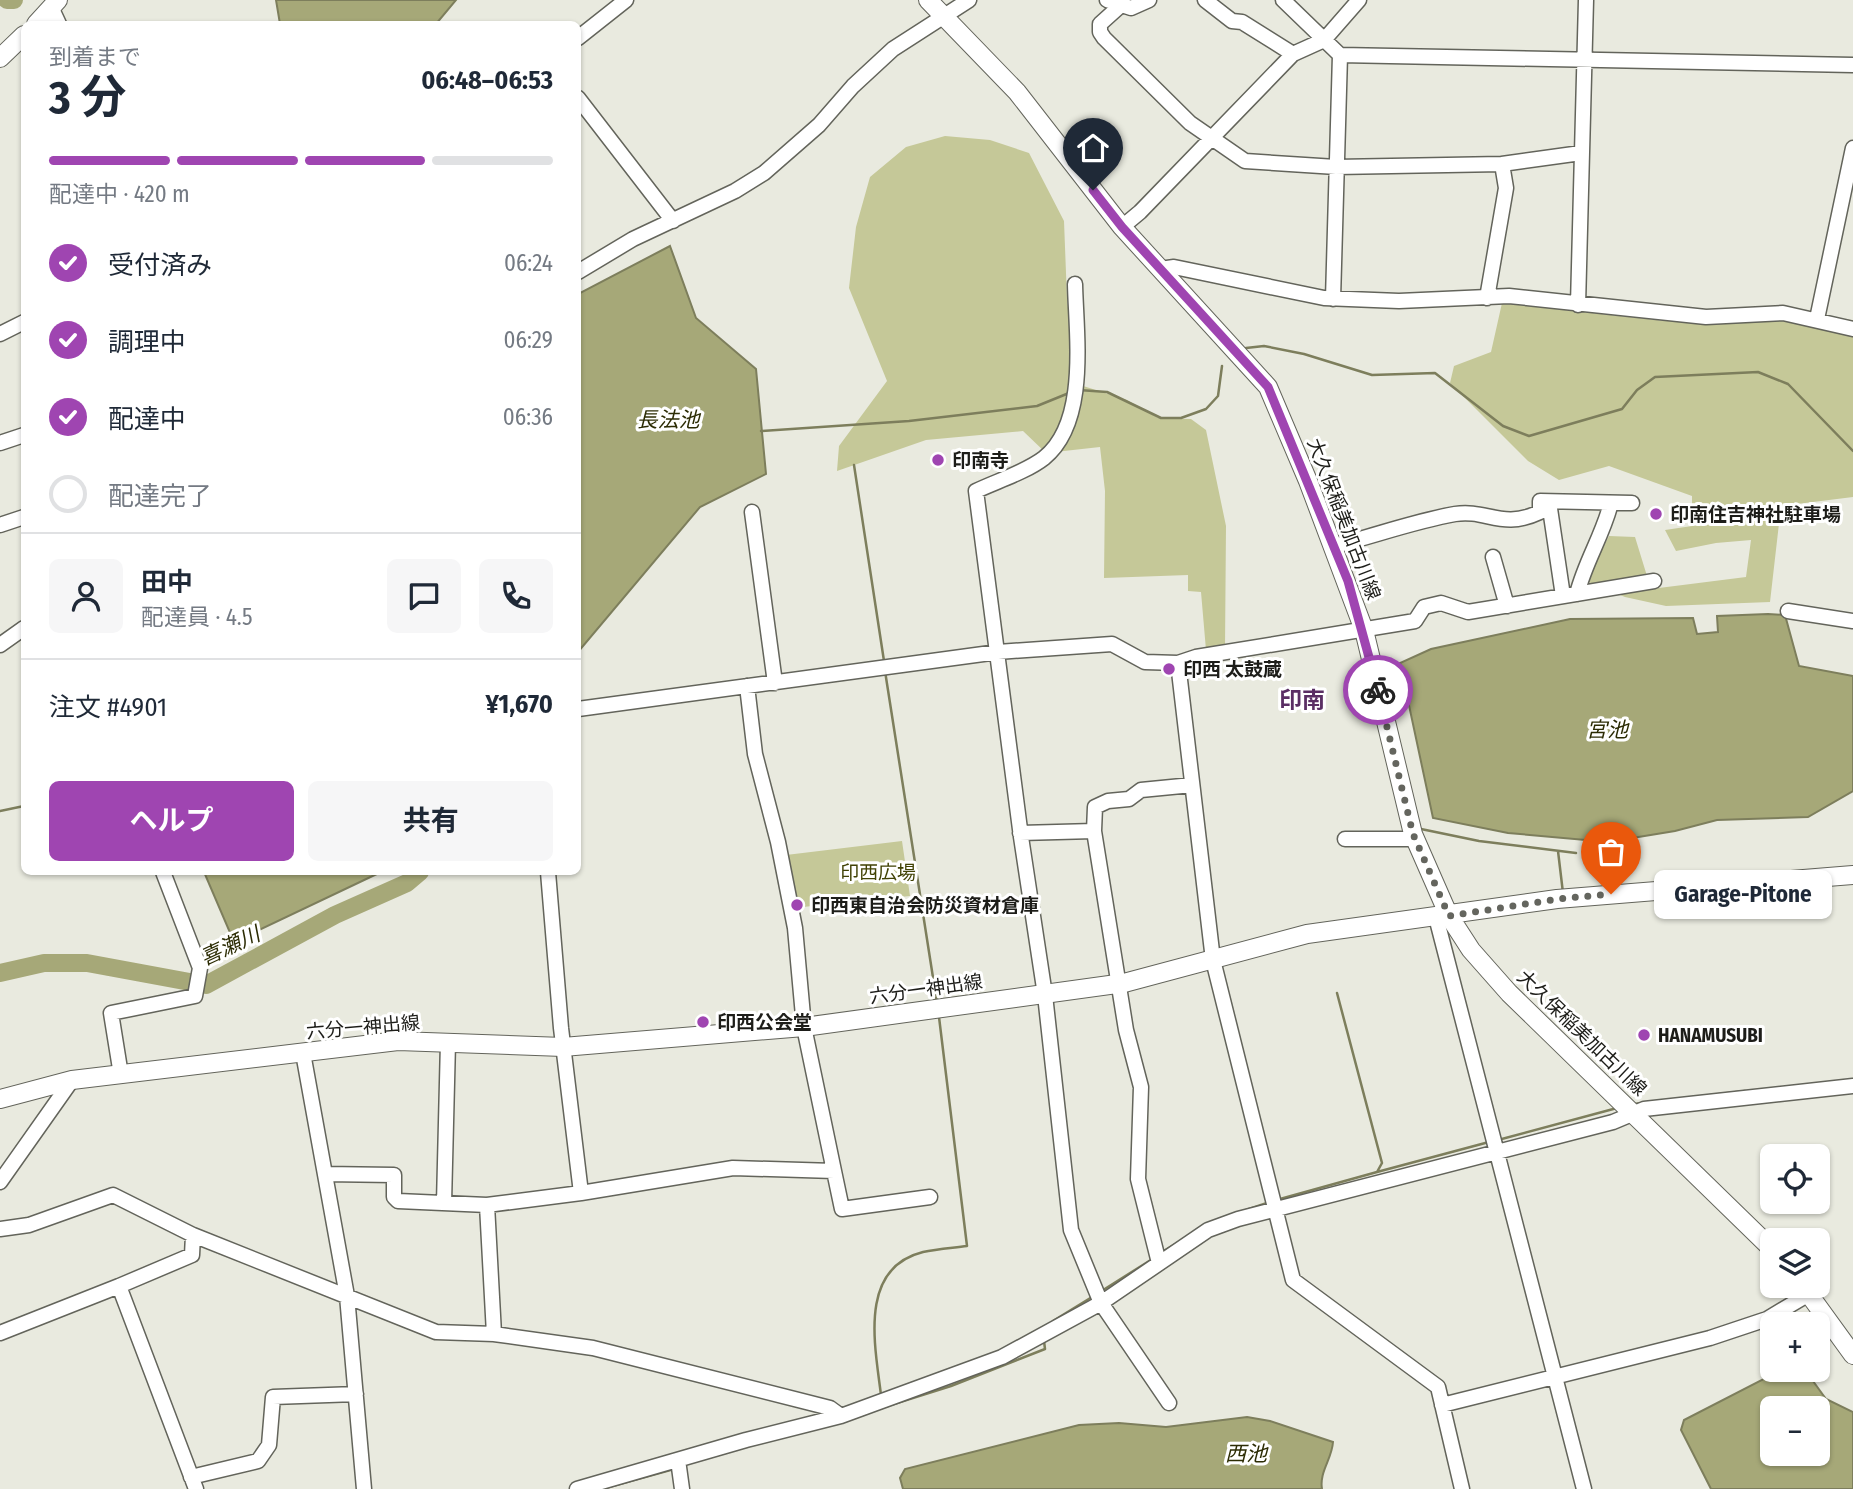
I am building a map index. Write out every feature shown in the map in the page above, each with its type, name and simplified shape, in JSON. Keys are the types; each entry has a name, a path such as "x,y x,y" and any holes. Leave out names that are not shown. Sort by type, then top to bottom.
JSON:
{"main road":[{"name":"大久保稲美加古川線","path":"928,0 1017,92 1122,227 1268,387 1334,546 1364,630 1416,839 1442,917 1509,993 1760,1237"},
{"path":"41,21 57,11"},
{"path":"0,58 21,38"},
{"name":"六分一神出線","path":"0,1099 72,1080 398,1041 563,1047 804,1027 1120,984 1307,934 1558,899 1853,875"},
{"path":"1812,1298 1853,1355"}],"street":[{"path":"581,36 626,0"},
{"path":"581,270 633,239 735,191 764,173 819,125 853,86 892,49 969,0"},
{"path":"1149,0 1131,8 1114,3 1100,24 1100,32 1190,123 1245,161 1336,167 1502,164 1581,153"},
{"path":"1205,0 1232,21 1242,22 1293,54"},
{"path":"1283,0 1340,54 1853,65"},
{"path":"1122,227 1140,212 1293,54 1324,40 1359,0"},
{"path":"1578,305 1581,153 1587,60 1586,0"},
{"path":"1333,299 1340,54"},
{"path":"581,102 673,221"},
{"path":"1817,319 1853,148"},
{"path":"1487,298 1506,188 1502,164"},
{"path":"1160,269 1174,267 1333,299 1509,296 1706,317 1783,313 1853,329"},
{"path":"1074,284 1078,373 1063,434 1044,458 976,491 1020,833 1045,995 1071,1230 1101,1303 1169,1403"},
{"path":"0,334 21,324"},
{"path":"0,443 21,436"},
{"path":"1334,546 1458,513 1505,521 1525,519 1540,512 1540,501 1632,503"},
{"path":"1549,502 1570,595"},
{"path":"1570,595 1604,530 1611,503"},
{"path":"752,512 775,683"},
{"path":"0,525 21,518"},
{"path":"1493,557 1507,606"},
{"path":"581,709 998,652 1112,644 1145,662 1178,663 1196,657 1415,621 1424,607 1441,603 1468,612 1654,581"},
{"path":"1788,611 1853,621"},
{"path":"0,645 21,630"},
{"path":"1178,663 1213,960 1293,1280 1438,1387 1462,1489"},
{"path":"747,686 755,754 778,842 794,928 804,1027 842,1209 930,1197"},
{"path":"1158,1263 1138,1179 1142,1087 1126,1030 1120,984 1102,916 1094,807 1108,801 1129,799 1141,790 1192,786"},
{"path":"1020,833 1094,831"},
{"path":"1345,839 1416,839"},
{"path":"121,1074 111,1013 195,996 200,975 164,875"},
{"path":"548,875 563,1047 581,1193"},
{"path":"1442,917 1497,1152 1584,1489"},
{"path":"444,1203 449,1042"},
{"path":"303,1053 347,1296 364,1489"},
{"path":"0,1182 72,1080"},
{"path":"577,1489 841,1416 1002,1357 1101,1303 1208,1230 1275,1208 1614,1122 1634,1113 1853,1086"},
{"path":"325,1174 394,1175 394,1197 398,1201 487,1205 581,1193 733,1168 834,1171"},
{"path":"0,1229 29,1225 113,1195 193,1235 436,1332 494,1334 593,1348 830,1408 841,1416"},
{"path":"487,1205 494,1334"},
{"path":"0,1333 192,1255 193,1235"},
{"path":"119,1286 194,1483 258,1461 269,1445 273,1397 356,1394"},
{"path":"1442,1405 1723,1334 1766,1319 1795,1298"},
{"path":"678,1460 682,1489"}],"green space":[{"path":"945,136 990,140 1029,153 1064,221 1067,299 1077,384 1127,400 1158,418 1191,419 1206,430 1226,526 1225,647 1206,650 1201,592 1188,591 1188,575 1104,578 1105,491 1100,447 1046,453 1023,431 926,440 837,471 839,446 887,381 849,288 856,227 870,177 906,147"},
{"path":"1502,303 1666,321 1770,317 1853,320 1853,497 1781,506 1770,602 1666,606 1625,597 1586,581 1609,536 1635,537 1651,589 1746,577 1751,540 1716,543 1676,551 1665,530 1692,526 1692,496 1609,466 1559,480 1528,461 1450,383 1454,366 1491,352"},
{"name":"印西広場","path":"902,841 910,896 793,908 786,855"}],"water":[{"path":"276,0 456,0 438,21 280,21"},
{"name":"長法池","path":"670,246 696,318 756,369 766,474 700,507 581,648 581,292"},
{"name":"宮池","path":"1785,615 1799,666 1853,676 1853,791 1808,817 1717,820 1675,831 1608,842 1508,833 1433,818 1400,663 1431,649 1570,619 1693,618 1697,634 1718,632 1717,616"},
{"path":"205,875 375,875 234,942"},
{"path":"1760,1381 1814,1382 1824,1396 1760,1396 1760,1466 1830,1466 1830,1401 1853,1412 1853,1489 1711,1489 1681,1430 1684,1420"},
{"name":"西池","path":"1247,1417 1270,1421 1333,1442 1322,1477 1322,1489 903,1489 900,1478 905,1469 1079,1425 1119,1423 1166,1427"}],"waterway":[{"path":"7,0 14,0"},
{"path":"1246,348 1264,346 1304,354 1372,375 1435,373 1503,426 1529,436 1622,409 1637,390 1655,377 1758,372 1788,384 1853,451"},
{"path":"1079,390 1107,392 1161,418 1181,418 1206,409 1218,396 1222,366"},
{"path":"761,431 909,421 1037,406 1069,393"},
{"path":"854,465 884,661"},
{"path":"885,671 937,1003"},
{"path":"0,811 21,807"},
{"path":"1421,829 1479,841 1576,853"},
{"path":"1558,851 1563,893"},
{"name":"喜瀬川","path":"0,973 44,963 87,963 206,985 335,915 407,883 416,875"},
{"path":"1280,1199 1377,1172 1382,1163 1337,993"},
{"path":"881,1395 875,1311 888,1274 902,1261 923,1252 967,1246 939,1017"},
{"path":"1634,1104 1745,1091"},
{"path":"1498,1140 1617,1108"},
{"path":"1377,1172 1489,1142"},
{"path":"1246,1210 1270,1202"},
{"path":"1162,1252 1177,1243"},
{"path":"1100,1292 1154,1258"},
{"path":"1053,1321 1092,1297"},
{"path":"878,1409 951,1386 1045,1349 1044,1341"},
{"path":"602,1489 674,1469"}],"way so far":[{"path":"1378,690 1413,834 1449,916 1558,899 1611,894"}],"place":[{"name":"印南寺","path":"938,460"},
{"name":"印南住吉神社駐車場","path":"1656,514"},
{"name":"印西 太鼓蔵","path":"1169,669"},
{"name":"Garage-Pitone","path":"1611,894"},
{"name":"印西東自治会防災資材倉庫","path":"797,905"},
{"name":"印西公会堂","path":"703,1022"},
{"name":"HANAMUSUBI","path":"1644,1035"}],"district":[{"name":"印南","path":"1302,700"}],"route":[{"path":"1093,190 1122,227 1268,387 1280,410 1348,581 1364,630 1378,690"}]}
